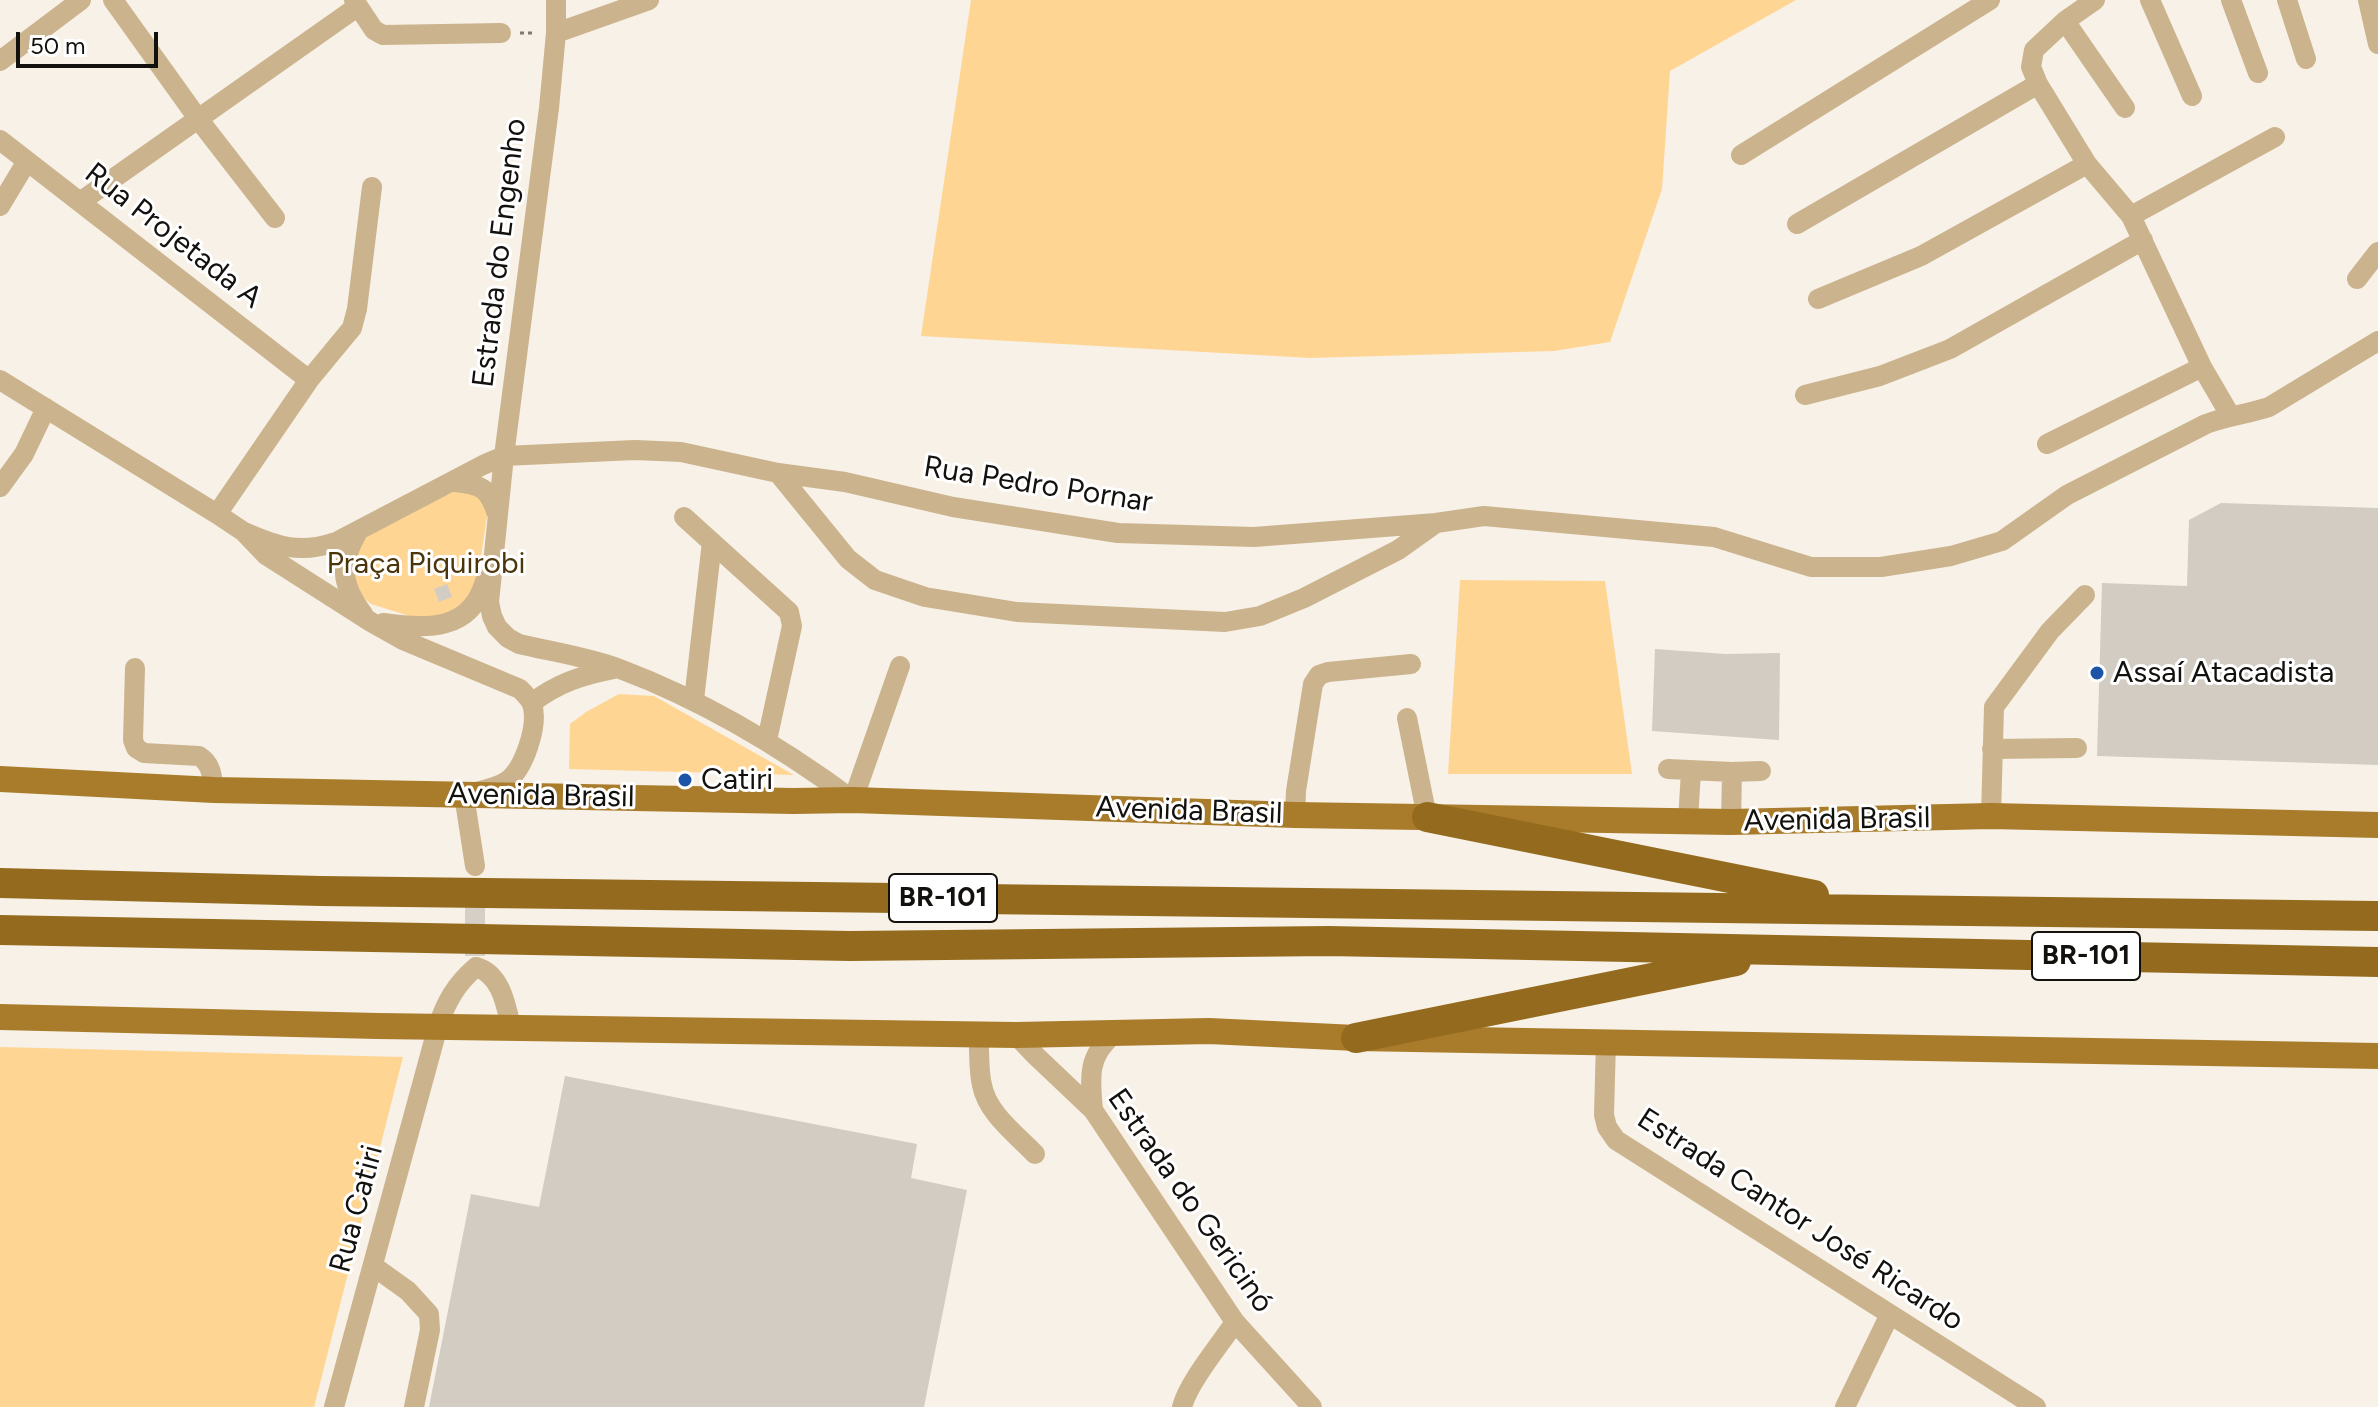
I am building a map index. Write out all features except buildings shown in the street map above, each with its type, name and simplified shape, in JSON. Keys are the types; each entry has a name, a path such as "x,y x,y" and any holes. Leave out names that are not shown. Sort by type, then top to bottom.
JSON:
{"highway":[{"path":"1427,817 1886,909"},
{"name":"BR-101","path":"0,883 321,891 2378,916"},
{"name":"BR-101","path":"0,930 850,946 1329,941 2378,962"},
{"path":"1356,1038 1793,949"}],"main road":[{"name":"Avenida Brasil","path":"0,779 214,790 853,800 1295,815 1731,822 1991,816 2378,825"},
{"path":"0,1017 1016,1035 1209,1031 1356,1038 2378,1056"}],"street":[{"path":"0,61 81,0"},
{"path":"113,0 199,120 275,218"},
{"name":"Estrada do Engenho","path":"497,514 549,108 556,0"},
{"path":"556,33 649,0"},
{"path":"1741,155 1990,0"},
{"path":"2095,0 2065,21 2034,50 2031,67 2038,84 2087,164 2131,216 2202,367 2230,415"},
{"path":"2150,0 2192,96"},
{"path":"2231,0 2258,73"},
{"path":"2287,0 2306,59"},
{"path":"2368,0 2378,44"},
{"path":"80,202 199,120 356,3 374,30 383,35 501,33"},
{"path":"2065,21 2125,108"},
{"path":"1797,224 2038,84"},
{"path":"2131,216 2275,137"},
{"name":"Rua Projetada A","path":"0,140 309,380"},
{"path":"0,206 27,161"},
{"path":"1818,299 1921,256 2087,164"},
{"path":"217,514 309,380 352,328 372,187"},
{"path":"1805,395 1880,376 1950,349 2143,240"},
{"path":"2357,279 2378,252"},
{"name":"Rua Pedro Pornar","path":"504,456 635,450 681,452 778,473 845,482 953,507 1118,533 1254,537 1436,523 1484,516 1714,537 1811,567 1881,567 1951,556 2002,541 2067,495 2206,424 2230,415 2249,414 2269,407 2378,341"},
{"path":"2047,444 2202,367"},
{"path":"0,380 244,532 274,545 301,549 327,545 504,456"},
{"path":"0,487 24,454 46,408"},
{"path":"778,473 848,559 875,580 925,597 1017,612 1225,622 1260,616 1304,598 1398,550 1436,523"},
{"path":"455,482 476,484 487,490 497,514 489,602 497,627 508,638 519,644 618,669 694,700 767,740 853,800 900,666"},
{"path":"684,517 789,612 792,619 767,740"},
{"path":"359,530 349,546 345,561 345,577 353,601 367,618 402,626 431,626 449,623 462,616 482,593 493,551"},
{"path":"244,532 266,555 403,640 520,689 532,703 531,735 516,773 504,783 464,795 475,866"},
{"path":"694,700 712,542"},
{"path":"1991,816 1994,707 2050,631 2085,595"},
{"path":"1295,815 1313,684 1319,675 1411,664"},
{"path":"135,668 133,740 136,748 144,753 199,756 207,760 214,790"},
{"path":"532,703 564,682 586,674 618,669"},
{"path":"1407,718 1427,817"},
{"path":"1992,749 2077,748"},
{"path":"1668,769 1761,771"},
{"path":"1688,821 1691,771"},
{"path":"1731,822 1732,772"},
{"name":"Rua Catiri","path":"334,1407 444,1007 455,987 476,962 499,989 511,1027"},
{"path":"978,1034 981,1084 987,1101 1035,1154"},
{"path":"1093,1110 1090,1084 1093,1063 1097,1051 1114,1034"},
{"name":"Estrada do Gericinó","path":"1016,1035 1093,1110 1235,1322 1312,1407"},
{"name":"Estrada Cantor José Ricardo","path":"1606,1041 1604,1115 1607,1127 1616,1140 2036,1407"},
{"path":"373,1266 408,1291 429,1314 430,1330 414,1407"},
{"path":"1845,1407 1890,1314"},
{"path":"1182,1407 1184,1399 1235,1322"}],"path":[{"path":"501,33 556,33"}],"green space":[{"path":"971,0 1796,0 1670,71 1662,189 1610,342 1554,351 1310,358 921,336"},
{"name":"Praça Piquirobi","path":"456,490 474,492 488,509 477,585 458,612 419,619 371,604 354,581 355,560 363,541 371,533"},
{"path":"1460,580 1605,581 1632,774 1448,774"},
{"path":"619,694 654,696 794,775 569,769 570,724"},
{"path":"0,1047 403,1057 314,1407 0,1407"}],"tunnel":[{"path":"475,884 475,956"}],"place":[{"name":"Assaí Atacadista","path":"2097,673"},
{"name":"Catiri","path":"685,780"}]}
